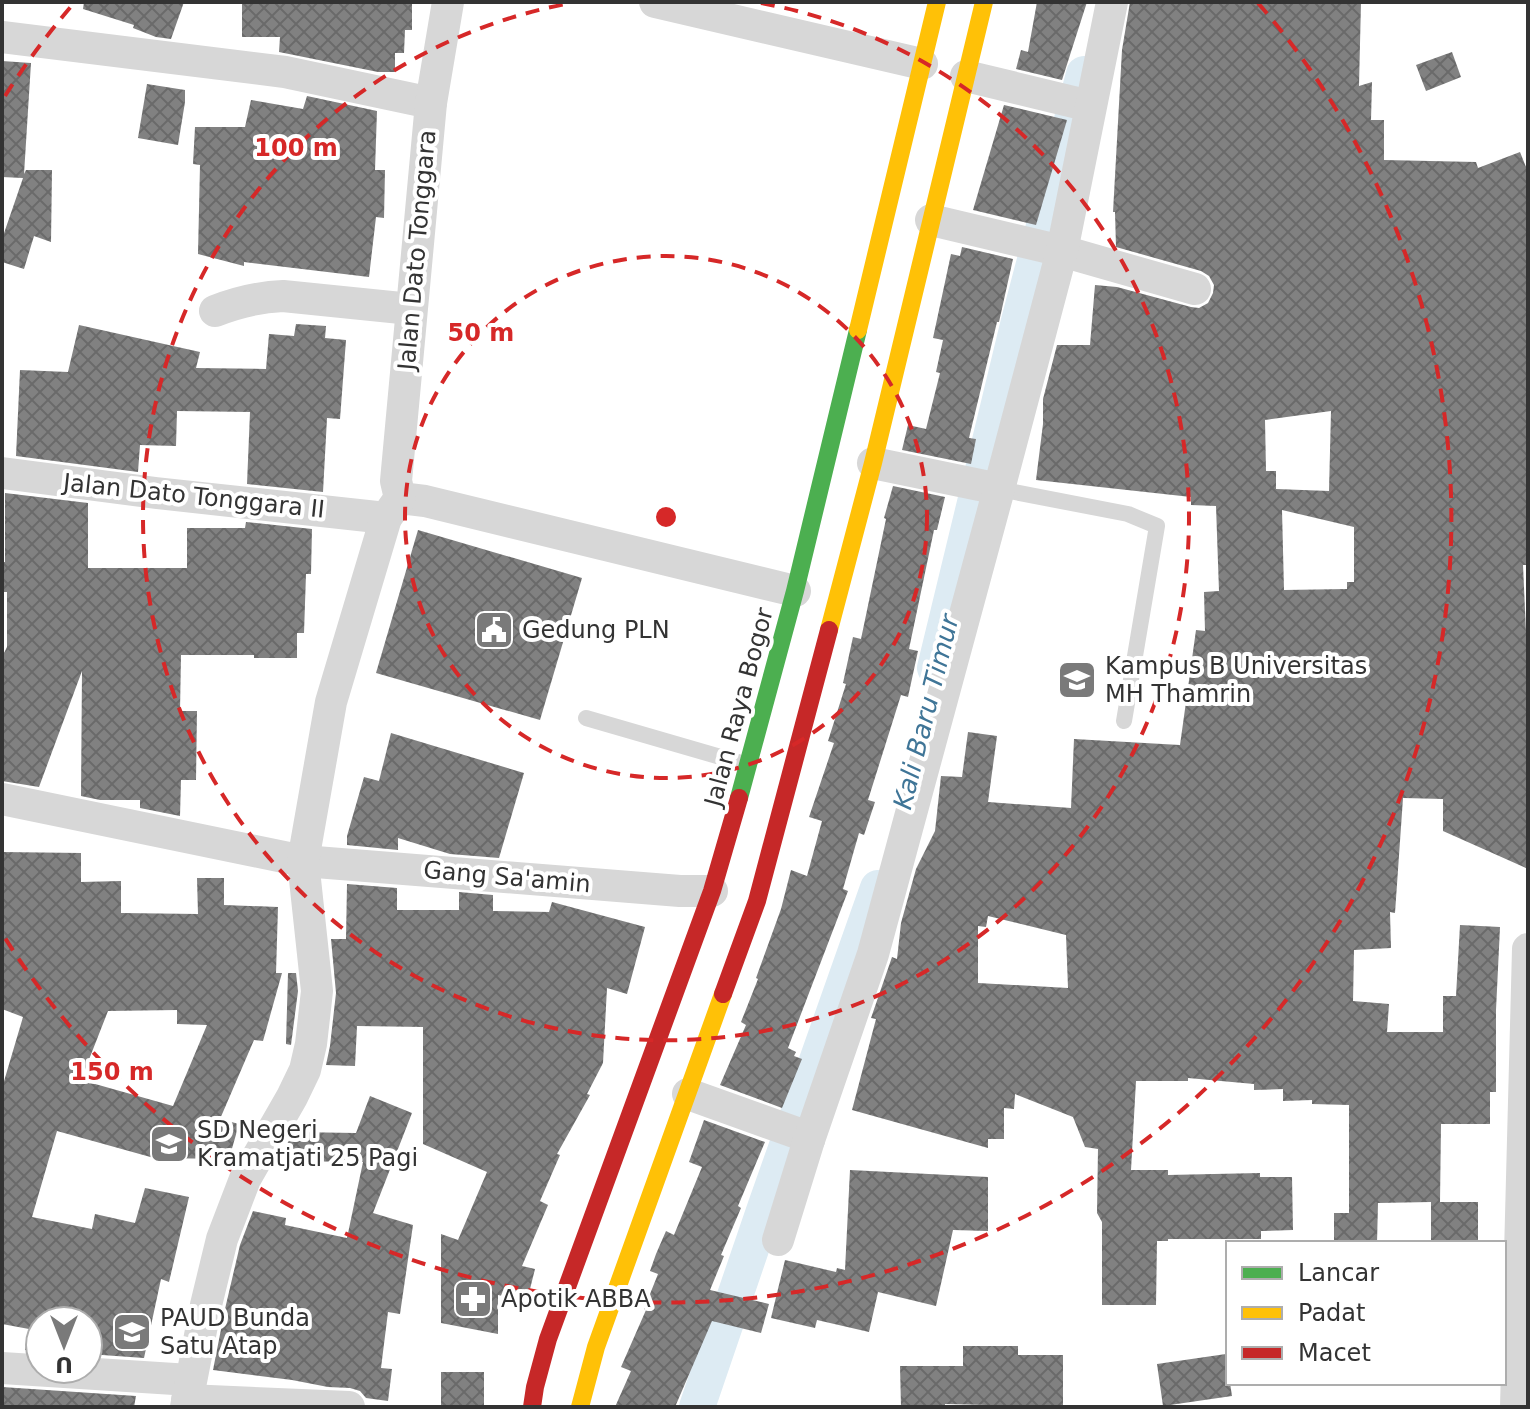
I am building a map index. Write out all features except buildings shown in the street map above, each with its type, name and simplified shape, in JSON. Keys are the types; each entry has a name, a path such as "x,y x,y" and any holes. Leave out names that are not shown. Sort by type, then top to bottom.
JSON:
{"highway":[{"name":"Jalan Raya Bogor","path":"580,1407 596,1347 757,901 873,463 861,413 922,64 937,2"},
{"name":"Jalan Raya Bogor","path":"532,1407 548,1339 712,891 795,591 931,220 984,2"}],"street":[{"name":"Jalan Dato Tonggara","path":"188,1396 206,1305 227,1227 245,1179 292,1097 308,1057 317,991 303,861 331,702 393,508 431,103 448,2"},
{"path":"655,2 922,64"},
{"path":"778,1240 795,1133 873,954 1080,104 1112,2"},
{"path":"2,37 285,72 431,103"},
{"path":"966,76 1080,104"},
{"path":"931,220 1046,247 1195,289"},
{"path":"215,311 264,297 283,296 411,309"},
{"path":"873,463 985,486"},
{"name":"Jalan Dato Tonggara II","path":"2,473 156,493 393,508"},
{"path":"393,508 425,501 795,591"},
{"name":"Gang Sa'amin","path":"2,799 303,861 712,891"},
{"path":"1516,1407 1528,949"},
{"path":"688,1094 795,1133"},
{"path":"2,1368 188,1396 349,1407"}],"lane":[{"path":"985,486 1128,514 1157,526 1124,721"},
{"path":"586,718 749,765"}],"waterway":[{"name":"Kali Baru Timur","path":"935,668 1019,321 1084,74"},
{"name":"Kali Baru Timur","path":"697,1407 878,888"}],"traffic: fast":[{"path":"739,798 795,591 858,330"}],"traffic: slow":[{"path":"858,330 937,2"},
{"path":"829,630 873,463 984,2"},
{"path":"580,1407 596,1347 723,994"}],"traffic: jam":[{"path":"723,994 757,901 829,630"},
{"path":"532,1407 548,1339 712,891 739,798"}],"place":[{"name":"Gedung PLN","path":"494,630"},
{"name":"Kampus B Universitas MH Thamrin","path":"1077,680"},
{"name":"SD Negeri Kramatjati 25 Pagi","path":"169,1144"},
{"name":"Apotik ABBA","path":"473,1299"},
{"name":"PAUD Bunda Satu Atap","path":"132,1332"}]}
